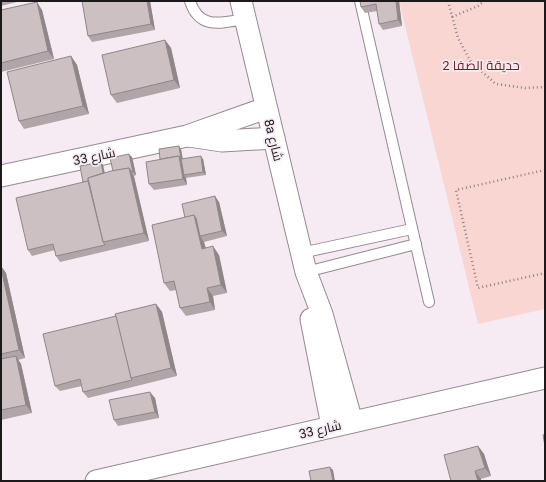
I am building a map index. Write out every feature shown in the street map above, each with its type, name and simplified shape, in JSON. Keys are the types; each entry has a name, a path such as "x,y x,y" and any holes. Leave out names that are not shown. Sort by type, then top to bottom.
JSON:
{"street":[{"name":"8a شارع","path":"243,10 305,268 322,314 352,422"},
{"name":"شارع 33","path":"1,176 187,136 266,108"},
{"name":"شارع 33","path":"187,136 222,141 274,138"},
{"name":"8a شارع","path":"305,268 310,315 332,426"},
{"name":"شارع 33","path":"96,481 545,378"}],"lane":[{"path":"190,1 193,10 200,19 211,23 243,10"},
{"path":"360,1 429,302"},
{"path":"305,268 412,229"},
{"path":"305,268 416,244"}],"path":[{"path":"448,1 458,38 471,62 496,84 525,88 545,87"},
{"path":"452,17 478,6 484,1"},
{"path":"545,170 456,190 478,288 545,273"}],"green space":[{"name":"حديقة الصفا 2","path":"399,1 545,1 545,309 478,324"}],"building":[{"path":"82,1 147,1 151,24 88,36"},
{"path":"360,1 396,1 398,20 379,24 376,4 361,7"},
{"path":"37,2 48,51 1,63 1,10"},
{"path":"165,40 174,80 111,95 102,55"},
{"path":"71,56 83,106 19,121 7,72"},
{"path":"179,146 181,159 179,156 160,159 159,149"},
{"path":"129,154 133,172 129,168 113,171 110,158"},
{"path":"179,156 183,179 149,184 146,162"},
{"path":"201,156 203,172 184,175 181,159"},
{"path":"101,162 103,173 88,178 88,181 83,182 80,166"},
{"path":"129,168 144,233 103,242 88,178 111,171"},
{"path":"88,181 105,245 56,256 53,244 28,250 16,198"},
{"path":"215,196 222,231 200,236 196,218 194,215 185,218 182,204"},
{"path":"194,215 202,249 213,246 221,285 207,288 210,302 180,308 174,281 164,283 152,225"},
{"path":"1,268 19,350 1,354"},
{"path":"156,304 171,368 131,378 115,314"},
{"path":"116,316 132,380 83,392 80,379 55,386 43,334"},
{"path":"16,356 26,405 1,410 1,359"},
{"path":"150,392 155,412 114,420 109,400"},
{"path":"545,434 545,446 543,435"},
{"path":"478,446 485,468 475,471 478,481 451,481 444,455"},
{"path":"330,467 333,481 311,481 309,471"}]}
